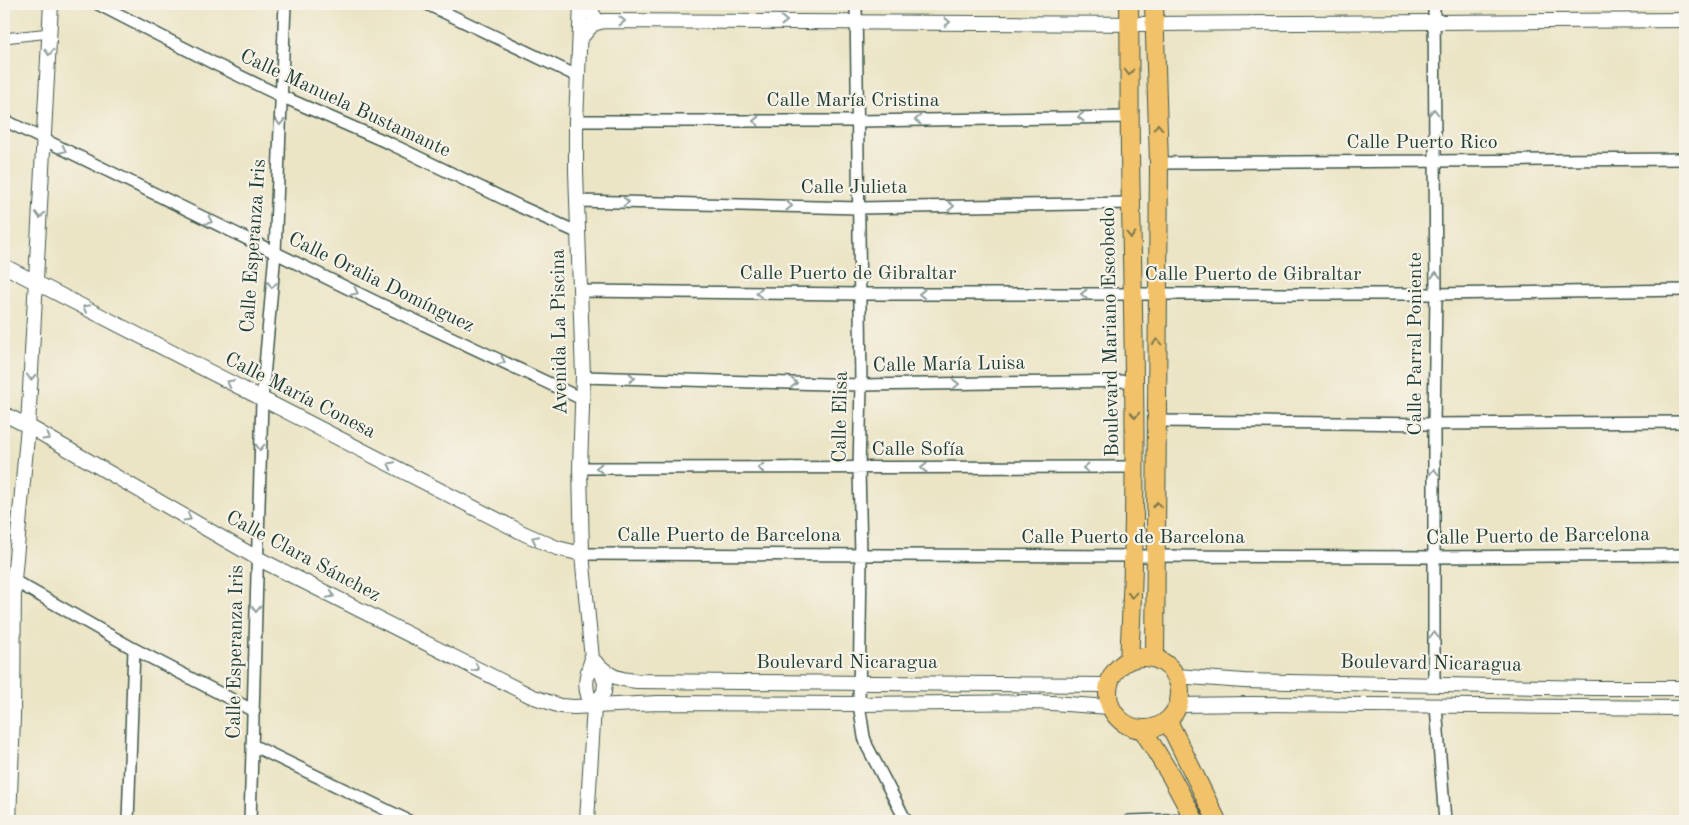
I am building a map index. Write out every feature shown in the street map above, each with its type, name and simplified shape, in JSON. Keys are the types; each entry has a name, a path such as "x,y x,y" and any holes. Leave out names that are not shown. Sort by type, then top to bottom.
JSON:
{"main road":[{"name":"Boulevard Mariano Escobedo","path":"1129,4 1135,381 1135,467 1129,660"},
{"path":"1154,4 1159,163 1155,658"},
{"path":"1146,657 1155,658 1170,668 1176,676 1180,695 1178,705 1168,721 1152,729 1132,728 1115,716 1110,706 1108,685 1116,670 1129,660 1146,657"},
{"path":"1168,721 1218,821"},
{"path":"1143,730 1172,776 1195,820"}],"street":[{"path":"9,821 9,578 28,426 51,4"},
{"name":"Calle Manuela Bustamante","path":"98,4 281,96 390,144 579,233"},
{"name":"Calle Esperanza Iris","path":"250,821 262,400 275,253 285,4"},
{"path":"427,4 577,76"},
{"name":"Avenida La Piscina","path":"582,4 576,121 583,377 580,468 582,554 592,659 602,674 605,683 604,692 594,706 587,821"},
{"path":"592,4 592,13 598,22"},
{"name":"Calle Elisa","path":"856,4 861,385 858,469 861,556 859,704 867,746 906,821"},
{"name":"Calle Parral Poniente","path":"1434,4 1436,294 1434,684"},
{"path":"580,38 589,27 598,22 700,20 1129,24 1685,20"},
{"path":"4,38 50,32"},
{"name":"Calle María Cristina","path":"576,121 859,121 1130,117"},
{"name":"Calle Oralia Domínguez","path":"4,120 275,253 582,399"},
{"name":"Calle Puerto Rico","path":"1159,163 1685,159"},
{"name":"Calle Julieta","path":"578,201 859,208 1131,203"},
{"name":"Calle María Conesa","path":"4,266 544,543 582,554"},
{"name":"Calle Puerto de Gibraltar","path":"580,291 860,294 1436,294 1685,290"},
{"name":"Calle María Luisa","path":"583,377 861,385 1135,381"},
{"name":"Calle Clara Sánchez","path":"4,414 257,558 531,696 560,706 594,706"},
{"path":"1157,421 1434,424 1685,422"},
{"name":"Calle Sofía","path":"580,468 858,469 1135,467"},
{"name":"Calle Puerto de Barcelona","path":"582,554 1133,557 1434,557 1685,554"},
{"path":"9,578 134,649 254,711"},
{"path":"128,821 134,649"},
{"name":"Boulevard Nicaragua","path":"592,659 616,678 637,681 1108,685"},
{"name":"Boulevard Nicaragua","path":"1176,676 1244,681 1685,688"},
{"name":"Boulevard Nicaragua","path":"594,706 658,703 859,704 1037,702 1110,706"},
{"name":"Boulevard Nicaragua","path":"1178,705 1685,708"},
{"path":"1436,706 1445,821"},
{"path":"252,745 409,821"},
{"path":"1129,821 1195,820"}]}
